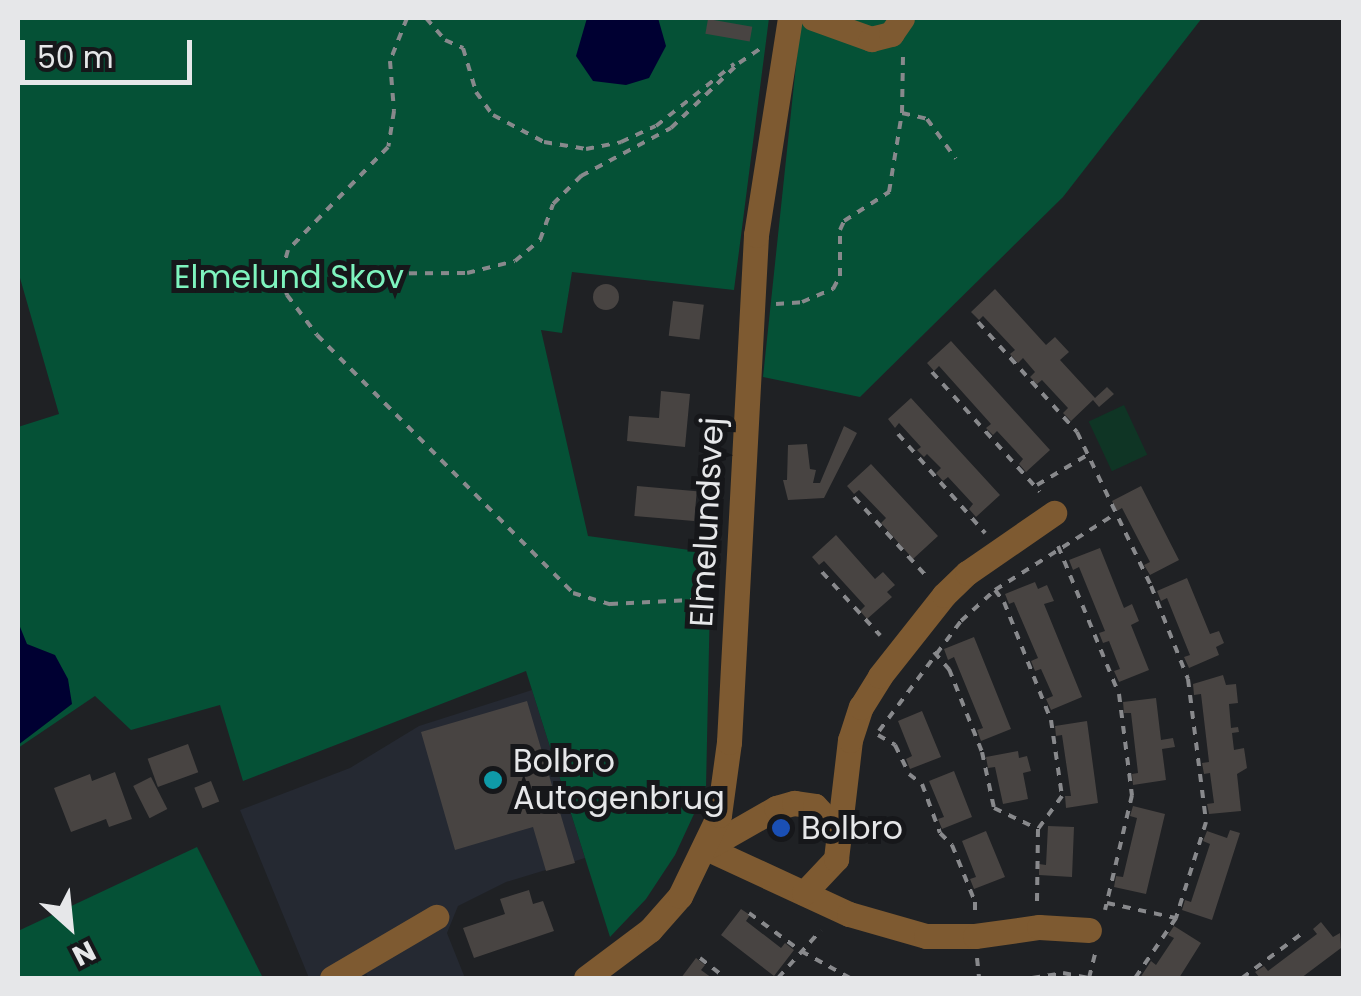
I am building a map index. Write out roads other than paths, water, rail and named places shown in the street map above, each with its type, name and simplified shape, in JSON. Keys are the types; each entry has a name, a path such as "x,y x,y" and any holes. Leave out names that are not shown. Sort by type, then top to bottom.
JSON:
{"street":[{"path":"813,18 871,39 896,26"},
{"name":"Elmelundsvej","path":"586,978 650,930 680,896 719,815 729,742 756,235 789,27"},
{"path":"804,893 836,859 850,740 862,707 905,642 944,595 996,550 1048,516"},
{"path":"706,848 762,815 794,803 815,806 840,832"},
{"path":"706,848 836,908 926,936 975,936 1039,927 1097,930"},
{"path":"332,978 436,917"}],"place":[{"name":"Bolbro Autogenbrug","path":"493,780"},
{"name":"Bolbro","path":"781,828"}],"park label":[{"name":"Elmelund Skov","path":"289,277"}]}
